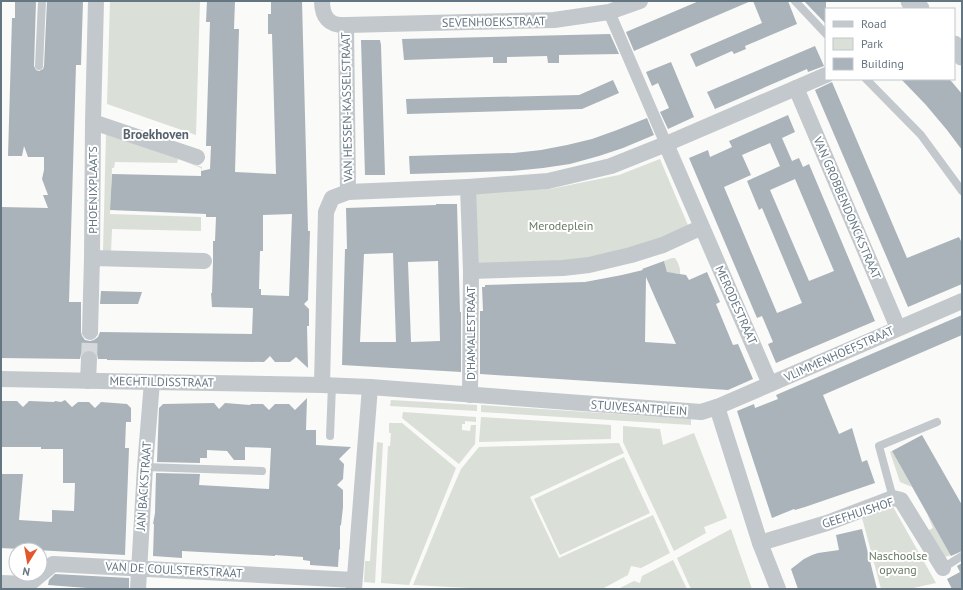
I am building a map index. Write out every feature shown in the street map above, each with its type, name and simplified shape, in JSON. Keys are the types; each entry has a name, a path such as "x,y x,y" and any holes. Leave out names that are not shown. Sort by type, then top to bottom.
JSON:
{"street":[{"name":"PHOENIXPLAATS","path":"90,332 96,1"},
{"name":"VAN HESSEN-KASSELSTRAAT","path":"322,1 322,9 327,20 338,26 346,25 348,192 332,198 326,212 327,385"},
{"name":"SEVENHOEKSTRAAT","path":"346,25 554,20 609,12 640,1"},
{"path":"468,187 471,271 563,268 589,265 663,246 702,227 609,12"},
{"path":"955,47 962,55"},
{"path":"348,192 468,187 548,181 611,166 666,144 825,74"},
{"name":"VAN GROBBENDONCKSTRAAT","path":"796,88 898,328"},
{"path":"93,122 197,157"},
{"name":"MERODESTRAAT","path":"702,227 770,384"},
{"path":"92,258 204,261"},
{"name":"D'HAMALESTRAAT","path":"470,395 471,271"},
{"name":"VLIMMENHOEFSTRAAT","path":"717,407 962,300"},
{"path":"88,381 89,359"},
{"name":"MECHTILDISSTRAAT","path":"1,379 327,385"},
{"name":"JAN BACKSTRAAT","path":"138,589 145,467 152,382"},
{"name":"STUIVESANTPLEIN","path":"327,385 701,412 717,407"},
{"path":"354,584 370,387"},
{"path":"717,407 760,543 778,589"},
{"name":"GEEFHUISHOF","path":"760,543 827,523 893,498 901,500 943,568"},
{"name":"VAN DE COULSTERSTRAAT","path":"1,583 29,584 53,564 139,568 354,584"}],"lane":[{"path":"39,66 42,1"},
{"path":"795,1 825,33"},
{"path":"867,80 921,136 962,191"},
{"path":"327,385 330,436"},
{"path":"893,498 879,446 937,422"},
{"path":"145,467 262,471"},
{"path":"943,568 962,556"}],"green space":[{"path":"110,1 200,1 196,135 107,104"},
{"path":"106,134 202,167 202,171 201,168 178,159 177,163 115,162 114,168 112,168 110,214 201,217 201,231 112,229 111,252 103,252"},
{"name":"Merodeplein","path":"660,159 690,230 651,247 562,266 473,268 471,193 550,189 619,175"},
{"path":"675,258 677,261 680,268 680,274 673,273 668,275 664,261"},
{"path":"391,400 477,405 477,411 390,406"},
{"path":"481,405 691,419 691,425 481,412"},
{"path":"403,412 476,417 476,422 465,421 465,424 462,424 462,430 470,431 471,425 476,425 475,444 459,464 402,418"},
{"path":"481,417 611,425 611,439 479,442"},
{"path":"389,423 402,423 456,468 409,585 381,583 388,446 390,446 391,433 389,433"},
{"path":"623,426 660,429 663,445 694,433 727,518 704,527 706,533 674,551 623,442"},
{"path":"377,442 383,443 375,583 364,582 365,561 370,561"},
{"path":"619,443 624,453 530,497 559,558 653,515 670,553 641,568 631,566 628,575 602,589 488,589 413,585 461,469 479,447"},
{"path":"892,451 912,487 900,482 890,452"},
{"path":"624,457 650,513 560,555 534,499"},
{"name":"Naschoolse opvang","path":"892,505 936,583 909,589 881,589 861,514"},
{"path":"927,514 951,555 945,557 927,531 933,528"},
{"path":"731,529 752,589 691,589 677,558"},
{"path":"673,560 687,589 618,589 634,581 640,583 642,576"}],"building":[{"path":"15,1 36,1 34,66 36,70 39,71 43,69 44,66 47,1 83,1 81,65 76,65 69,302 81,302 81,332 85,340 94,340 98,337 100,332 252,334 253,308 212,307 211,293 213,241 215,241 216,217 206,217 206,214 110,210 112,174 201,176 201,171 210,169 211,146 206,146 210,22 206,22 207,1 235,1 234,29 239,29 235,172 276,174 272,34 268,34 268,14 271,14 271,1 302,1 308,231 310,231 308,300 304,304 309,309 309,326 307,326 308,368 296,357 290,362 275,362 270,356 264,362 107,360 98,359 97,354 94,351 89,350 85,350 81,354 80,359 1,358 1,207 48,208 43,195 48,195 42,179 44,157 28,157 24,146 22,156 8,156 12,18 15,18","holes":["292,214 289,296 261,295 261,289 259,289 260,251 263,251 263,215"]},
{"path":"699,1 751,1 634,51 626,32"},
{"path":"753,1 788,1 797,24 745,46 746,49 734,54 732,51 696,67 690,54 762,23"},
{"path":"804,1 826,1 825,23"},
{"path":"610,34 619,54 559,55 559,63 548,63 547,56 507,57 507,63 493,63 493,57 404,60 402,39"},
{"path":"361,40 380,40 381,45 385,175 365,175"},
{"path":"815,46 824,66 808,72 807,69 715,109 707,92"},
{"path":"671,62 694,117 668,129 660,112 669,108 658,83 652,86 646,72"},
{"path":"613,80 619,93 582,109 407,114 406,99 579,95"},
{"path":"902,80 950,80 962,94 962,150 947,130"},
{"path":"832,82 907,258 959,237 962,243 962,284 908,307 815,90"},
{"path":"788,115 795,132 782,138 792,161 799,158 803,167 809,164 875,321 776,363 768,344 773,342 762,316 757,318 689,158 708,150 710,157 732,147 729,141","holes":["770,143 780,166 747,181 759,210 762,208 802,303 777,313 724,187 751,175 742,155","795,179 834,271 809,281 770,190"]},
{"path":"647,118 654,135 623,148 570,164 513,171 410,174 409,156 514,153 541,150 592,139"},
{"path":"457,204 461,312 461,372 342,365 345,249 347,249 346,208","holes":["393,253 396,342 360,342 364,254","438,261 440,341 411,342 408,262"]},
{"path":"664,261 667,272 686,275 689,280 707,272 720,302 716,304 733,345 738,344 753,379 728,390 480,374 480,311 483,311 482,287 485,287 485,285 585,282 643,270 642,269","holes":["646,277 676,344 645,342"]},
{"path":"101,291 142,292 138,304 100,304"},
{"path":"962,315 962,335 823,395 839,434 852,428 862,462 867,460 875,483 805,507 794,509 772,518 737,411 754,404 755,408 778,399 776,395"},
{"path":"307,398 306,430 316,430 316,445 351,447 339,459 344,464 343,479 337,485 343,490 338,567 310,565 310,561 303,560 303,557 275,555 182,551 182,558 153,556 156,473 200,474 199,485 269,489 271,448 245,447 245,460 234,460 227,451 207,450 207,458 200,458 200,463 157,462 159,408 163,404 214,403 219,409 225,403 250,405 263,404 269,410 275,404 289,404 295,410"},
{"path":"65,400 72,407 78,402 89,402 95,408 101,402 127,404 131,408 131,422 126,422 125,448 129,448 125,555 48,551 48,542 8,542 8,548 1,548 1,474 23,474 19,520 52,522 52,510 74,511 75,483 63,483 63,449 41,449 41,447 1,447 1,401 17,401 23,407 29,401 61,402"},
{"path":"922,435 962,505 962,551 951,556 892,451"},
{"path":"862,529 877,589 798,589 791,569 812,555 839,550 836,535"},
{"path":"962,563 962,589 952,589 947,579 960,572 957,566"},
{"path":"55,574 129,578 129,589 100,589 48,585 49,580"}],"tunnel":[{"path":"89,359 90,332"}],"district":[{"name":"Broekhoven","path":"156,134"}]}
